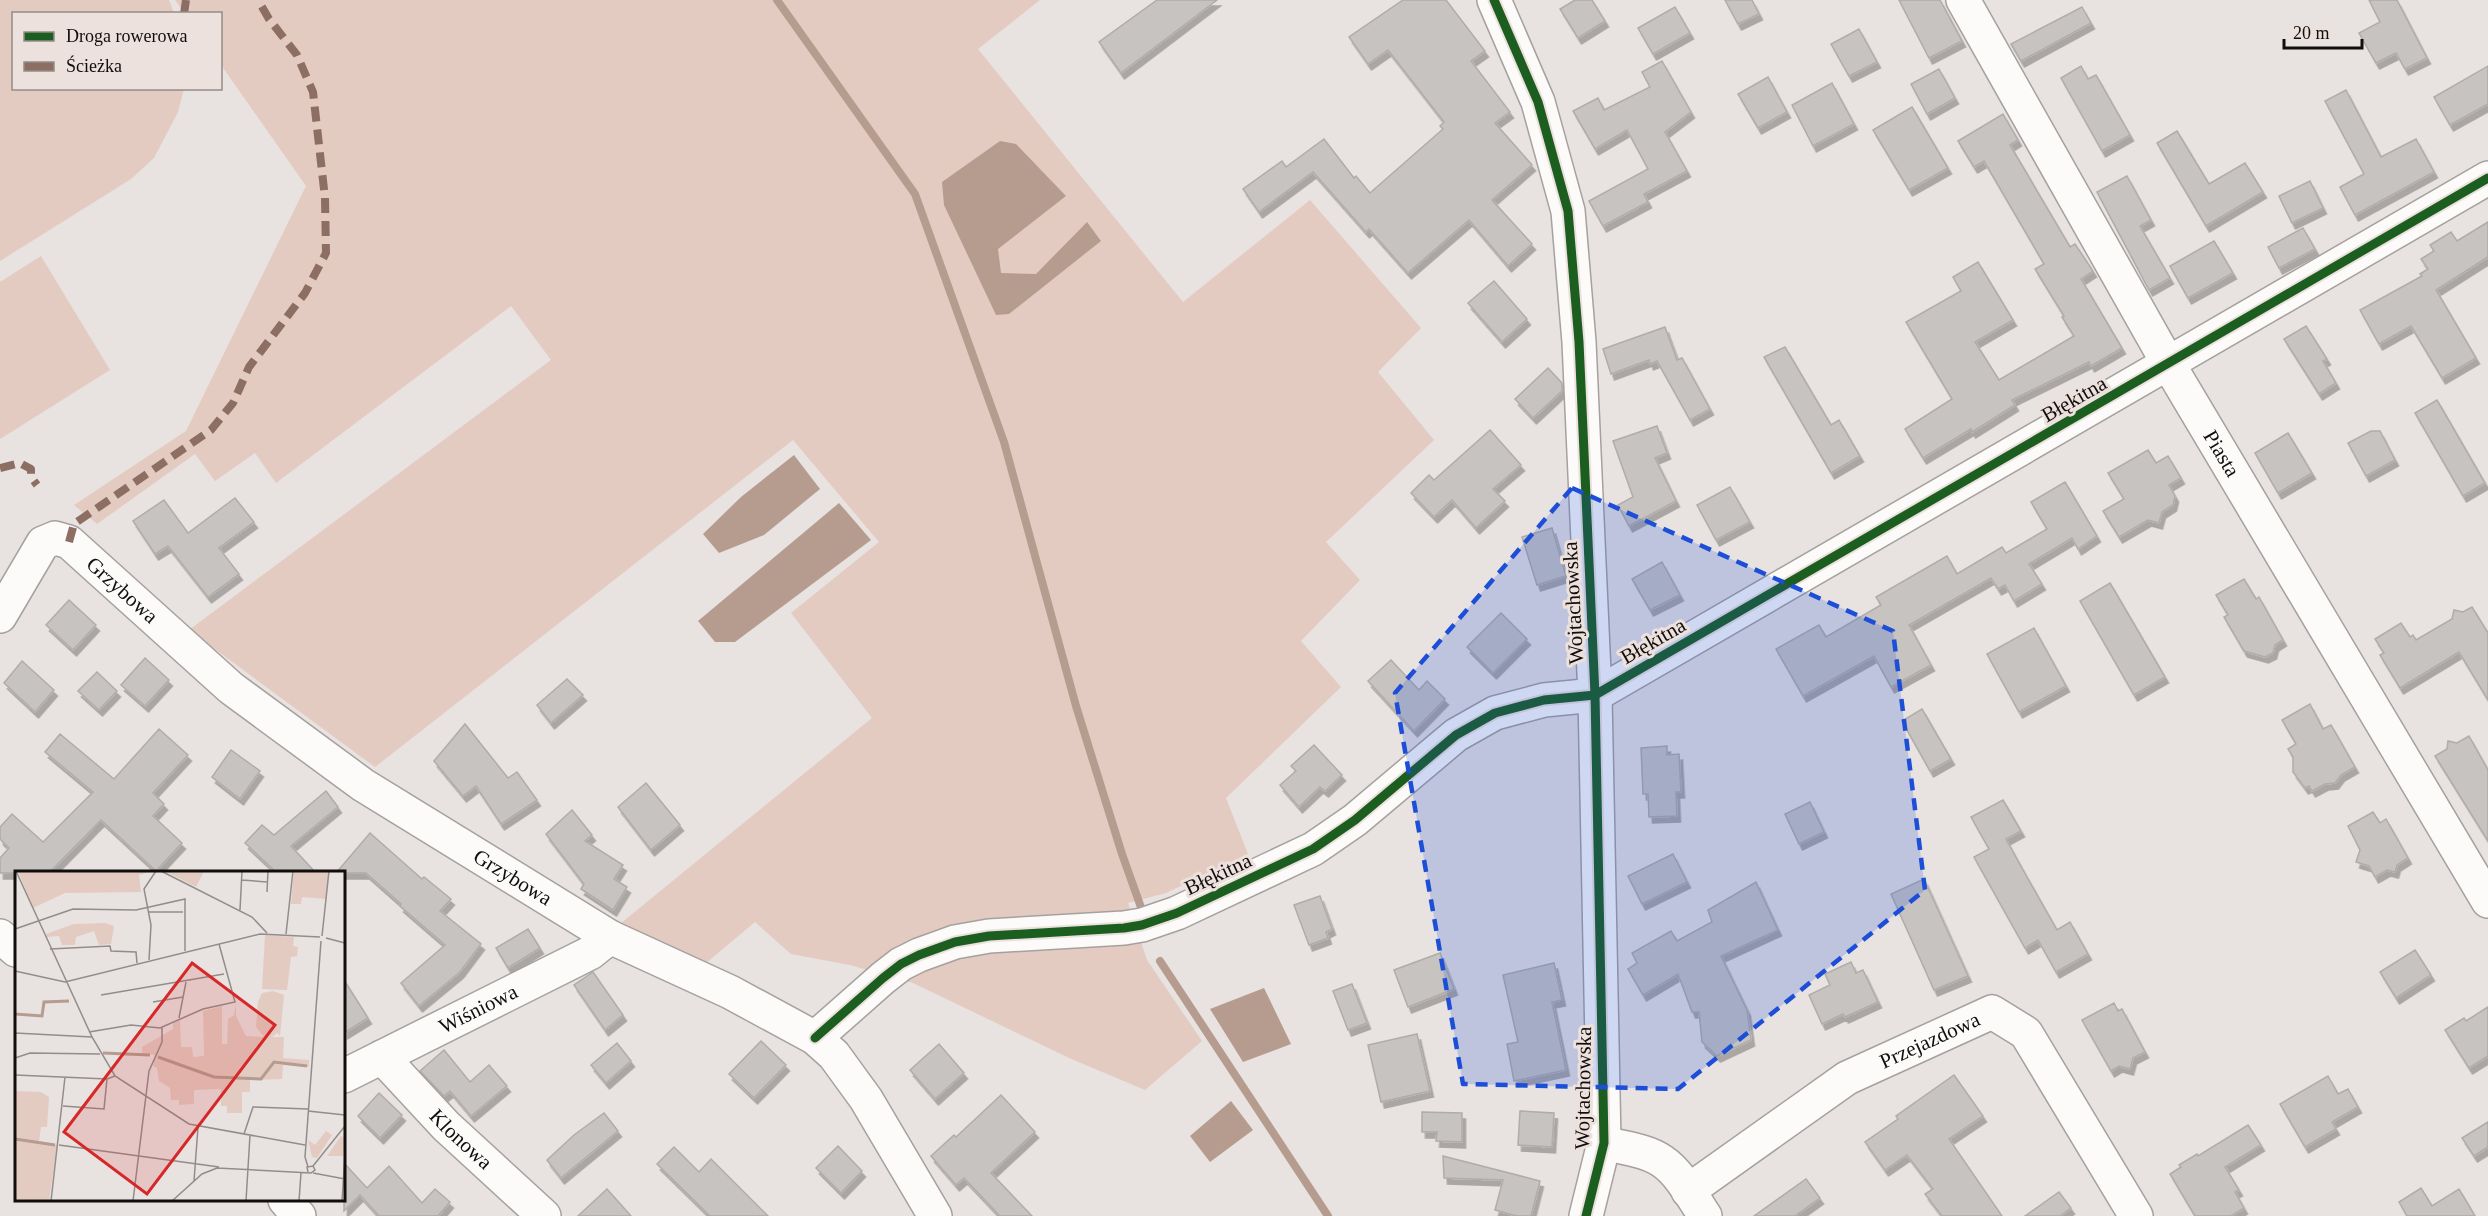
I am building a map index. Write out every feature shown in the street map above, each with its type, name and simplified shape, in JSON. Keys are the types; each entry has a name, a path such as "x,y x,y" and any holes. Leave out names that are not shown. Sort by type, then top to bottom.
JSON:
{"street":[{"name":"Wojtachowska","path":"1494,0 1538,102 1568,211 1579,342 1595,695 1604,1143 1586,1216"},
{"name":"Piasta","path":"1963,0 2169,364 2488,901"},
{"name":"Błękitna","path":"824,1047 883,978 901,964 919,955 955,942 989,936 1124,927 1153,922 1313,849 1355,819 1456,735 1495,713 1544,700 1595,695 2488,178"},
{"name":"Grzybowa","path":"0,616 43,543 55,538 69,542 231,688 363,785 610,938 730,993 824,1047 866,1099 935,1216"},
{"path":"0,936 15,949"},
{"name":"Wiśniowa","path":"345,1076 590,953 610,938"},
{"name":"Przejazdowa","path":"1697,1204 1847,1078 1992,1012 2026,1033 2136,1216"},
{"name":"Klonowa","path":"382,1057 446,1126 544,1216"},
{"path":"1604,1143 1662,1161 1697,1204"},
{"path":"286,1201 299,1216"}],"highlighted area":[{"path":"1572,488 1893,631 1925,890 1678,1089 1463,1084 1395,693"}],"shaded area":[{"path":"0,0 169,0 174,12 12,12 12,90 184,90 178,112 154,158 131,179 0,261"},
{"path":"175,0 1040,0 978,49 1183,302 1310,200 1421,328 1378,372 1434,440 1326,542 1360,580 1301,641 1341,687 1226,798 1248,854 1166,893 1128,903 1147,960 1202,1041 1145,1090 1069,1058 913,983 850,965 791,954 755,922 705,964 620,924 872,718 791,613 879,542 793,440 375,767 189,630 551,360 511,306 276,483 255,453 215,481 195,454 97,524 74,505 186,431 306,186 222,66 222,12 183,12"},
{"path":"1000,141 1016,144 1066,196 998,249 1001,273 1036,274 1087,222 1101,241 1009,314 996,315 944,205 942,182"},
{"path":"41,256 110,370 0,439 0,282"},
{"path":"794,455 820,489 764,535 719,553 703,534 741,497"},
{"path":"839,503 871,540 735,642 715,642 698,621"},
{"path":"1264,988 1291,1044 1243,1062 1210,1009"},
{"path":"1231,1101 1253,1130 1210,1162 1190,1136"}],"building":[{"path":"1157,0 1217,0 1121,73 1099,42"},
{"path":"1403,0 1446,0 1485,51 1471,61 1510,112 1495,123 1532,165 1492,200 1532,244 1508,266 1469,220 1408,273 1369,229 1366,232 1313,172 1259,212 1243,189 1282,161 1286,167 1324,139 1354,178 1356,176 1370,193 1443,129 1440,126 1444,122 1388,50 1368,64 1349,37"},
{"path":"1575,0 1592,0 1605,21 1578,38 1560,9"},
{"path":"1725,0 1752,0 1759,14 1738,24"},
{"path":"1899,0 1940,0 1962,41 1929,58"},
{"path":"2369,0 2397,0 2427,58 2405,69 2396,53 2376,63 2359,33 2380,22"},
{"path":"1675,7 1690,33 1653,54 1638,28"},
{"path":"2082,7 2091,23 2021,61 2011,44"},
{"path":"1859,29 1877,62 1849,76 1831,44"},
{"path":"1662,61 1691,112 1665,132 1687,171 1644,194 1648,202 1603,226 1589,201 1648,169 1627,130 1595,149 1573,111 1598,98 1604,110 1650,87 1642,72"},
{"path":"2081,66 2088,79 2096,75 2130,135 2102,151 2061,78"},
{"path":"2488,66 2488,104 2450,125 2434,97"},
{"path":"1939,69 1955,98 1927,114 1911,84"},
{"path":"1768,77 1787,112 1758,128 1738,94"},
{"path":"1832,83 1854,124 1813,146 1792,105"},
{"path":"2346,90 2381,157 2416,139 2434,172 2355,215 2340,187 2364,174 2325,101"},
{"path":"1912,107 1948,168 1909,190 1873,130"},
{"path":"2003,114 2018,140 2010,145 2070,247 2075,244 2093,271 2081,279 2122,348 2091,366 2089,362 2012,400 2015,405 1972,432 1971,429 1923,458 1905,429 1952,399 1906,322 1961,291 1953,277 1978,262 2013,320 1975,342 1999,380 2074,336 2035,269 2044,264 1984,161 1974,167 1958,141"},
{"path":"2177,131 2209,184 2245,163 2263,192 2206,226 2157,143"},
{"path":"2127,176 2151,220 2140,226 2170,278 2149,290 2097,192"},
{"path":"2310,181 2323,208 2292,223 2279,196"},
{"path":"2488,222 2488,257 2436,290 2476,358 2442,378 2411,326 2379,344 2360,310 2422,276 2420,274 2428,269 2421,259 2434,251 2430,245 2451,232 2457,241"},
{"path":"2303,228 2315,249 2279,268 2268,247"},
{"path":"2214,241 2233,273 2188,298 2170,266"},
{"path":"1494,281 1527,319 1502,342 1468,303"},
{"path":"2306,326 2327,359 2323,361 2336,383 2319,394 2284,339"},
{"path":"1665,327 1677,360 1682,358 1710,409 1690,420 1657,361 1650,364 1649,360 1611,374 1603,349"},
{"path":"1785,347 1831,425 1839,420 1860,456 1831,473 1764,357"},
{"path":"1548,368 1562,383 1562,391 1533,418 1515,399"},
{"path":"2437,400 2485,483 2463,496 2415,413"},
{"path":"1657,426 1667,453 1655,458 1676,501 1629,526 1618,505 1633,497 1613,441"},
{"path":"1490,430 1521,465 1493,489 1505,501 1476,528 1452,500 1434,517 1411,493 1429,475 1434,480"},
{"path":"2371,431 2380,431 2395,460 2366,476 2348,443"},
{"path":"2288,433 2312,473 2278,493 2255,453"},
{"path":"2148,450 2156,463 2168,456 2181,478 2169,485 2175,496 2173,505 2162,512 2159,523 2148,520 2119,537 2103,511 2124,499 2108,473"},
{"path":"2065,482 2097,536 2078,549 2072,538 2029,564 2042,584 2014,601 2005,585 1998,589 1991,578 1909,625 1931,665 1891,687 1874,656 1803,696 1776,649 1819,625 1826,637 1881,605 1876,597 1947,556 1957,574 2002,547 2006,553 2047,529 2031,502"},
{"path":"1730,487 1750,522 1716,540 1697,505"},
{"path":"235,498 254,522 219,548 239,574 208,597 168,546 155,554 133,521 164,500 188,533"},
{"path":"1552,528 1566,576 1537,585 1522,537"},
{"path":"1662,562 1680,595 1650,610 1632,579"},
{"path":"2244,579 2256,599 2259,597 2283,640 2275,645 2273,653 2265,657 2244,651 2224,617 2228,615 2216,595"},
{"path":"2110,583 2165,677 2134,695 2080,601"},
{"path":"69,600 96,625 73,650 46,625"},
{"path":"2472,607 2488,633 2488,700 2459,652 2400,688 2380,655 2384,653 2375,639 2401,623 2410,637 2413,635 2416,640 2452,619 2454,610 2463,612"},
{"path":"1501,613 1527,639 1493,673 1467,647"},
{"path":"2034,628 2066,686 2019,712 1987,654"},
{"path":"145,658 169,680 145,706 121,685"},
{"path":"1391,660 1419,690 1427,681 1445,699 1414,731 1368,681"},
{"path":"22,661 54,690 35,712 4,683"},
{"path":"97,672 117,691 99,710 78,691"},
{"path":"567,679 583,695 551,723 537,705"},
{"path":"2310,704 2323,729 2331,725 2355,767 2341,775 2335,783 2325,784 2312,791 2309,786 2305,788 2293,772 2293,757 2288,749 2296,744 2282,720"},
{"path":"1922,709 1951,759 1930,771 1902,721"},
{"path":"465,724 508,778 517,772 537,800 501,824 476,786 463,796 434,761"},
{"path":"159,729 188,755 153,793 164,804 153,816 182,843 156,871 101,820 51,871 0,873 0,858 9,848 0,839 0,827 12,814 43,842 93,792 45,752 60,734 114,779"},
{"path":"2469,736 2488,770 2488,841 2435,756 2447,749 2448,741 2457,743"},
{"path":"1314,745 1342,775 1325,791 1320,787 1299,807 1280,785 1296,771 1291,766"},
{"path":"1667,746 1667,755 1679,754 1681,792 1676,792 1677,816 1649,817 1648,794 1643,794 1641,748"},
{"path":"231,750 260,771 240,799 212,777"},
{"path":"646,783 680,825 651,850 618,807"},
{"path":"326,791 338,807 291,846 314,871 275,871 245,843 262,825 274,835"},
{"path":"2003,800 2021,831 2006,839 2023,870 2057,930 2070,922 2088,954 2056,972 2038,940 2025,948 1974,857 1989,849 1971,817"},
{"path":"1810,802 1824,832 1799,844 1785,814"},
{"path":"572,810 592,835 585,841 623,865 614,879 627,887 613,910 581,889 584,884 546,834"},
{"path":"2373,812 2380,823 2386,819 2408,858 2397,865 2395,872 2387,870 2375,877 2369,866 2356,862 2360,850 2348,826"},
{"path":"370,833 422,879 424,877 451,899 440,911 481,944 460,972 419,1006 401,983 445,945 366,873 338,871"},
{"path":"1673,854 1687,882 1642,904 1628,876"},
{"path":"1924,879 1968,976 1934,990 1891,894"},
{"path":"1756,882 1778,930 1721,956 1747,1010 1751,1040 1717,1056 1702,1042 1699,1012 1692,1012 1678,974 1643,995 1628,969 1637,963 1632,953 1671,931 1677,941 1712,922 1708,910"},
{"path":"1320,896 1332,929 1326,932 1328,938 1309,945 1294,905"},
{"path":"528,929 540,948 508,968 496,948"},
{"path":"2415,950 2431,975 2396,998 2380,972"},
{"path":"1440,953 1454,989 1408,1007 1394,970"},
{"path":"1851,962 1856,973 1863,970 1878,1002 1845,1017 1843,1014 1822,1024 1809,995 1830,985 1825,974"},
{"path":"1554,963 1562,1000 1552,1002 1566,1070 1514,1081 1507,1044 1518,1042 1503,975"},
{"path":"593,972 623,1015 605,1030 574,985"},
{"path":"345,982 368,1018 345,1032"},
{"path":"1352,984 1367,1023 1348,1030 1333,991"},
{"path":"2114,1003 2118,1011 2122,1009 2145,1052 2133,1058 2130,1069 2119,1066 2111,1071 2082,1020"},
{"path":"2488,1007 2488,1056 2469,1068 2445,1030 2464,1018 2466,1021"},
{"path":"1417,1034 1430,1091 1381,1102 1368,1045"},
{"path":"761,1041 786,1065 754,1098 729,1074"},
{"path":"617,1043 631,1061 606,1083 591,1065"},
{"path":"939,1044 964,1073 935,1099 910,1070"},
{"path":"444,1050 470,1082 489,1065 507,1086 471,1116 450,1091 444,1096 420,1071"},
{"path":"1954,1075 1983,1116 1949,1139 2002,1216 1942,1216 1925,1194 1933,1189 1907,1155 1885,1170 1865,1142 1898,1119 1896,1116"},
{"path":"2328,1076 2338,1094 2348,1089 2358,1107 2332,1122 2336,1129 2305,1147 2280,1104"},
{"path":"379,1093 402,1115 380,1138 358,1116"},
{"path":"1001,1095 1035,1132 991,1173 1032,1216 1000,1216 964,1178 956,1185 931,1156 954,1135 956,1137"},
{"path":"1520,1111 1554,1113 1552,1147 1518,1145"},
{"path":"1422,1112 1462,1113 1462,1142 1436,1141 1437,1132 1422,1132"},
{"path":"604,1113 618,1131 561,1178 547,1160 574,1135"},
{"path":"2488,1122 2488,1147 2474,1156 2462,1138"},
{"path":"2248,1125 2261,1145 2225,1167 2239,1190 2235,1192 2244,1208 2231,1216 2195,1216 2170,1174 2181,1167 2179,1165"},
{"path":"838,1146 862,1171 841,1193 816,1168"},
{"path":"674,1147 699,1172 711,1159 768,1216 710,1216 657,1164"},
{"path":"1443,1156 1540,1181 1531,1216 1517,1216 1495,1210 1503,1180 1444,1178"},
{"path":"345,1164 367,1188 389,1166 422,1203 435,1189 450,1202 438,1216 379,1216 360,1195 344,1211"},
{"path":"1806,1179 1820,1198 1795,1216 1754,1216"},
{"path":"2421,1188 2432,1206 2459,1189 2475,1216 2407,1216 2399,1202"},
{"path":"607,1189 631,1216 578,1216"},
{"path":"2059,1192 2071,1208 2060,1216 2025,1216"}],"waterway":[{"path":"777,0 915,194 1004,442 1076,706 1122,854 1143,913"},
{"path":"1160,961 1328,1216"}],"marked path":[{"path":"184,12 186,0"},
{"path":"69,542 74,524 211,430 233,403 249,367 305,293 326,253 325,198 313,92 297,55 269,19 258,0"},
{"path":"0,468 20,463 31,469 31,477 37,485"}],"cycle path":[{"path":"1494,0 1538,102 1568,211 1579,342 1595,695 1604,1143 1586,1216"},
{"path":"815,1038 883,978 901,964 919,955 955,942 989,936 1142,925 1177,913 1313,849 1355,820 1456,735 1495,713 1544,700 1595,695 2488,178"}]}
